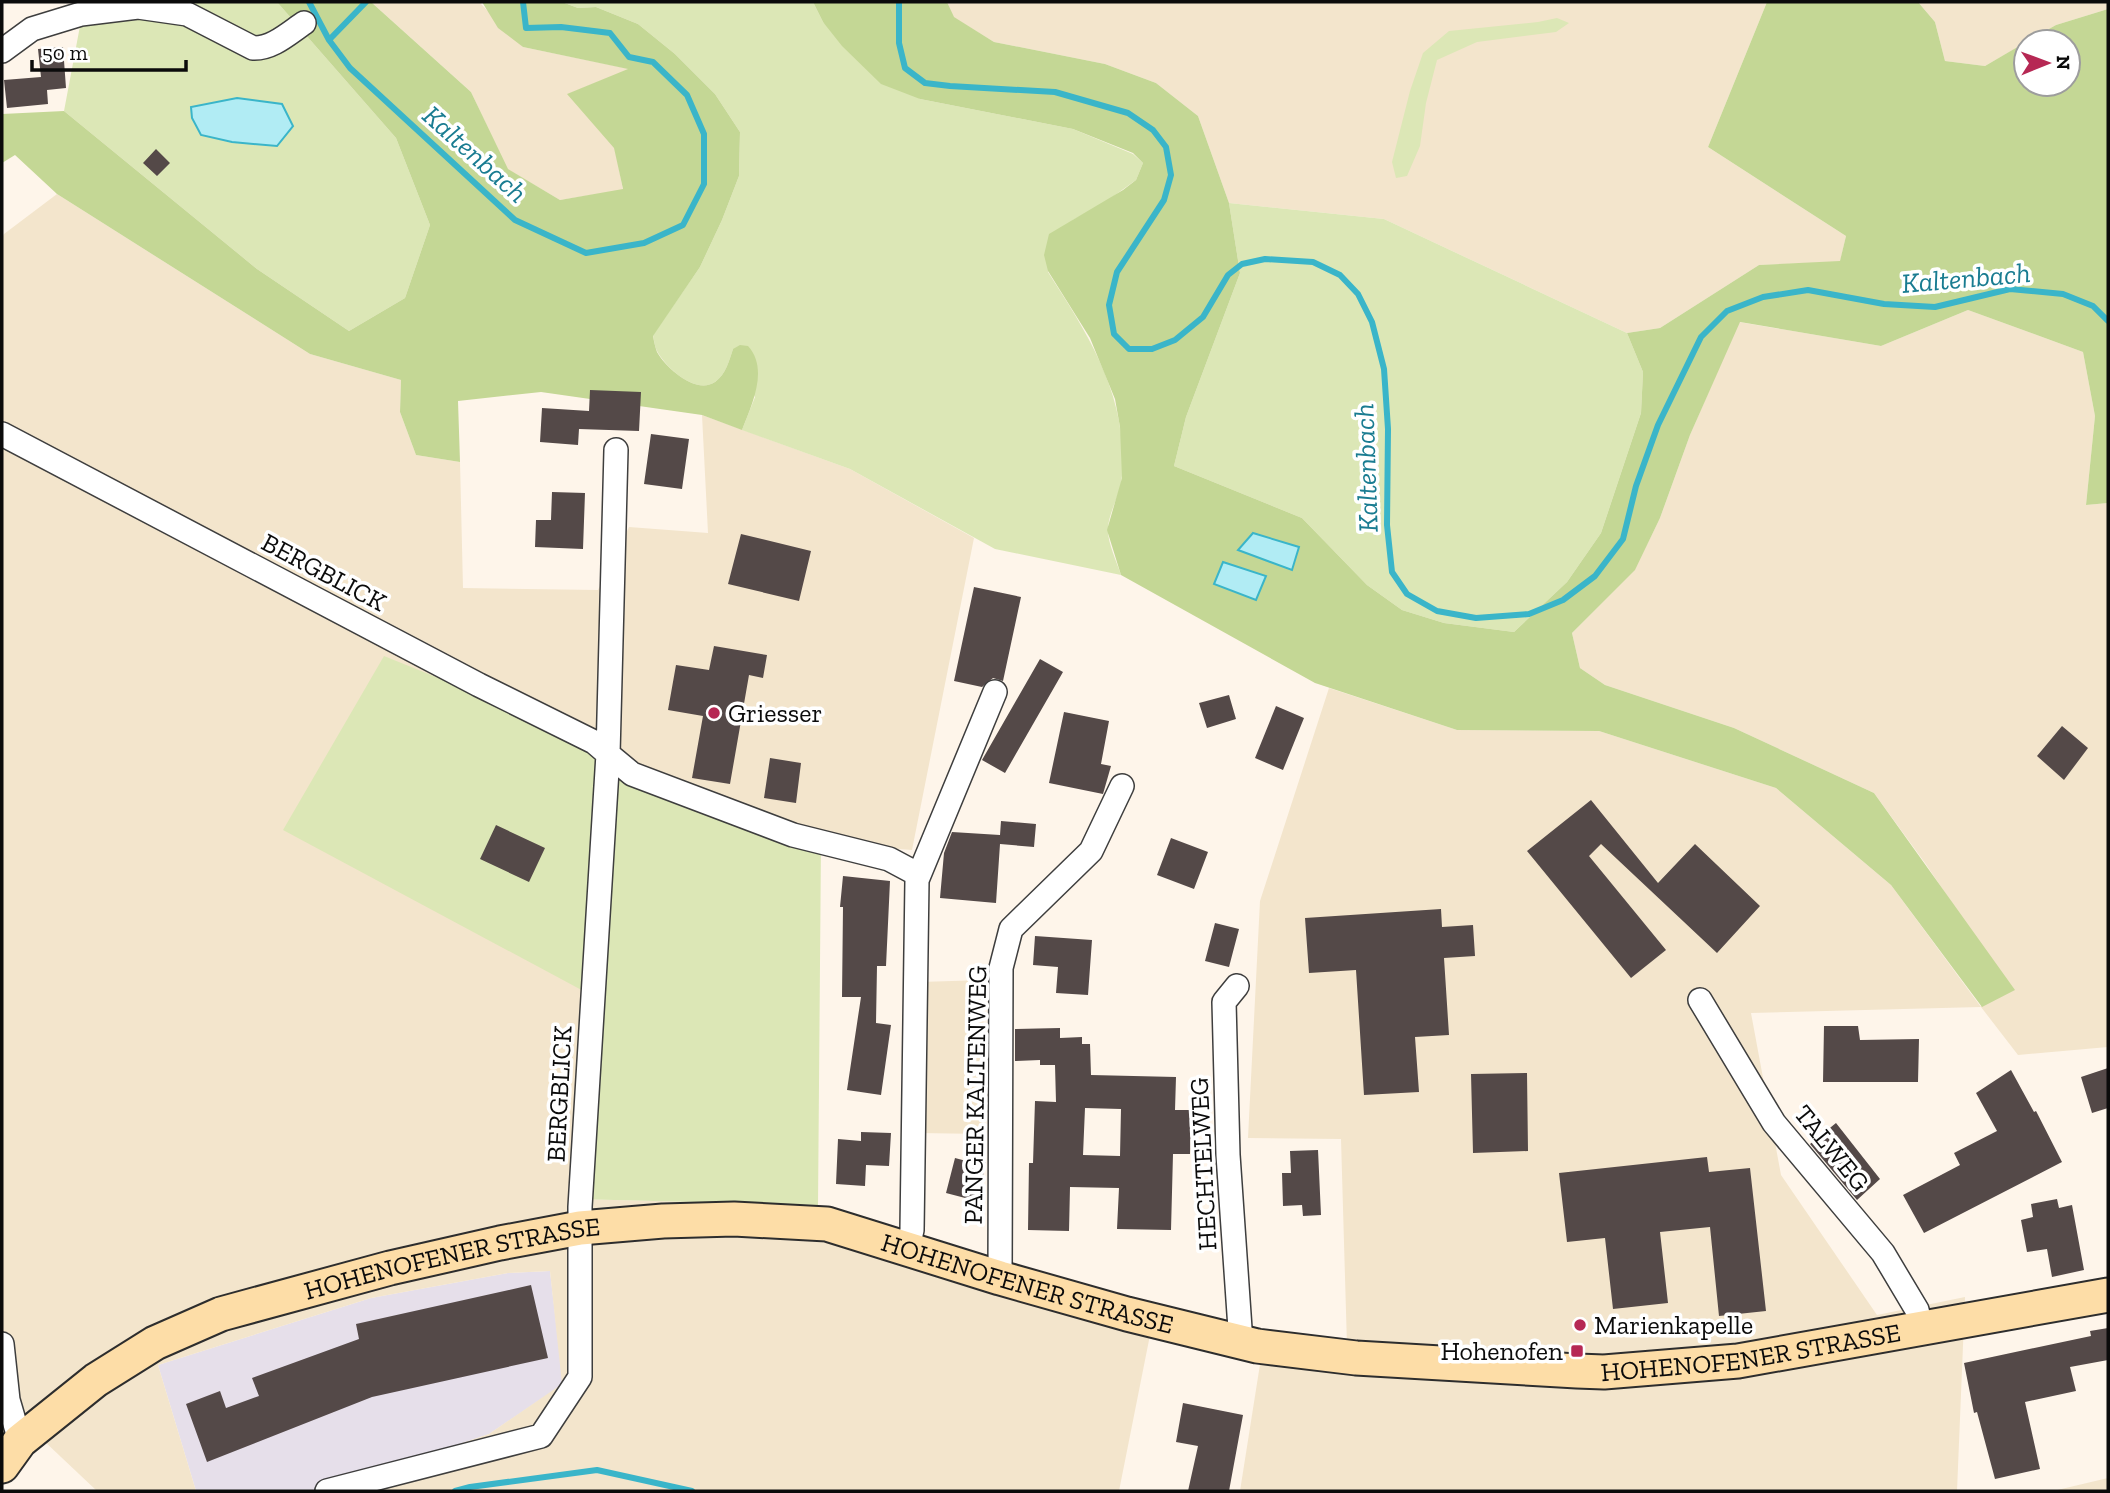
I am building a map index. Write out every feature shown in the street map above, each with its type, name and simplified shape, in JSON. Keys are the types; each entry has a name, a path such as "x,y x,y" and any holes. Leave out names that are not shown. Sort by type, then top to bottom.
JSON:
{"main road":[{"name":"HOHENOFENER STRASSE","path":"11,1454 96,1380 155,1343 221,1314 390,1268 500,1243 580,1228 663,1221 778,1220 827,1224 1000,1278 1241,1343 1356,1358 1604,1372 1738,1362 2108,1295"}],"street":[{"path":"2,51 32,30 56,22 81,14 138,7 187,14 253,48 274,43 304,23"},
{"name":"BERGBLICK","path":"6,437 479,685 594,741 632,774 793,835 889,859 919,875"},
{"name":"BERGBLICK","path":"327,1491 541,1436 580,1377 580,1228 608,754 616,450"},
{"path":"908,1248 912,1230 919,875 995,692"},
{"name":"PANGER KALTENWEG","path":"1000,1278 1001,968 1011,929 1091,851 1122,786"},
{"name":"HECHTELWEG","path":"1237,986 1224,1002 1228,1155 1241,1343"},
{"name":"TALWEG","path":"1700,1000 1774,1124 1883,1253 1917,1310 1922,1328"},
{"path":"2,1344 11,1454"}],"shaded area":[{"path":"371,2 482,2 523,47 630,69 568,94 615,148 623,190 560,200 507,169 471,92"},
{"path":"947,2 1767,2 1708,147 1846,236 1840,262 1759,265 1660,328 1627,333 1384,219 1229,203 1198,116 1156,83 1105,64 994,42 953,17"},
{"path":"1918,2 2108,2 2108,9 2051,28 2012,28 2012,50 1985,66 1945,61 1935,22"},
{"path":"57,194 310,354 401,380 400,412 416,455 460,462 463,588 598,590 629,527 708,533 702,415 850,469 974,538 912,850 821,843 589,994 574,1199 818,1205 1151,1330 1119,1491 321,1491 489,1434 562,1384 550,1271 508,1273 371,1298 158,1365 196,1491 97,1491 7,1406 2,1384 2,238"},
{"path":"1968,310 2083,352 2095,416 2086,505 2108,503 2108,1047 2018,1055 1981,1007 1979,943 1874,793 1734,728 1605,685 1580,668 1572,633 1635,569 1660,518 1690,435 1739,322 1881,346"},
{"path":"1329,688 1457,730 1599,731 1776,788 1891,885 1981,1007 1751,1013 1781,1175 1877,1315 1965,1297 1957,1491 1240,1491 1264,1339 1347,1346 1341,1139 1248,1138 1260,901"},
{"path":"984,980 982,1134 919,1133 920,982"},
{"path":"550,1271 563,1384 489,1434 321,1491 196,1491 158,1365 371,1298 508,1273"},
{"path":"2108,1478 2108,1491 2053,1491"}],"green space":[{"path":"161,2 277,2 396,138 430,225 405,298 349,331 257,269 64,111 80,26 146,19"},
{"path":"277,2 371,2 471,92 508,169 560,200 623,189 614,148 567,94 628,69 523,47 498,28 482,2 562,2 578,8 596,7 638,24 675,54 715,94 740,132 739,176 700,267 653,336 657,352 667,365 682,378 699,385 707,385 719,379 733,349 740,345 748,346 754,355 758,376 754,398 742,430 702,415 541,392 458,401 460,462 416,455 400,412 401,380 310,354 57,194 15,155 2,163 2,114 64,111 257,269 349,331 405,298 430,225 396,138"},
{"path":"562,2 813,2 823,22 920,99 1073,129 1133,154 1143,163 1136,180 1104,203 1073,220 1048,272 1078,320 1103,368 1119,419 1122,476 1110,515 1108,534 1121,575 995,549 850,469 742,430 755,397 733,349 722,375 707,385 699,385 682,378 667,365 657,351 653,335 700,267 722,220 739,176 740,132 715,94 675,54 638,24 596,7 578,8"},
{"path":"813,2 947,2 954,17 994,42 1105,64 1156,83 1198,116 1229,203 1240,273 1186,417 1174,466 1302,518 1367,585 1402,610 1444,623 1514,632 1567,582 1601,533 1641,413 1643,372 1627,333 1660,328 1759,265 1840,261 1846,236 1708,147 1767,2 1918,2 1935,22 1945,61 1985,66 2012,50 2012,98 2082,98 2082,28 2051,28 2108,9 2108,503 2086,505 2095,416 2083,352 1968,310 1881,346 1740,322 1690,435 1660,518 1635,570 1572,633 1580,668 1605,685 1734,728 1874,793 2015,990 1982,1007 1891,885 1776,788 1599,731 1457,730 1315,683 1121,575 1107,530 1122,478 1120,427 1115,399 1090,338 1048,271 1044,255 1049,234 1123,190 1136,180 1143,163 1133,153 1073,129 920,99 881,84 842,46 823,22","holes":["1253,533 1298,547 1292,569 1238,550"]},
{"path":"1557,18 1569,23 1556,32 1477,42 1437,60 1426,103 1420,146 1407,176 1396,178 1392,162 1410,91 1423,53 1449,31"},
{"path":"1229,203 1384,219 1627,333 1643,372 1641,413 1601,533 1567,582 1514,632 1444,623 1402,610 1367,585 1302,518 1174,466 1186,417 1240,273"},
{"path":"384,656 592,740 632,774 821,843 818,1205 574,1199 589,994 283,830"}],"water":[{"path":"237,98 282,104 293,126 277,146 232,142 201,135 192,118 191,107"},
{"path":"1253,533 1299,547 1292,570 1238,550"},
{"path":"1223,562 1266,576 1256,600 1214,584"}],"building":[{"path":"63,47 66,88 47,90 48,104 7,108 4,80 41,77 38,49"},
{"path":"156,149 170,163 157,176 143,163"},
{"path":"590,390 641,392 639,431 579,429 578,445 540,442 542,408 589,411"},
{"path":"651,434 689,439 682,489 644,484"},
{"path":"552,492 585,493 583,549 535,547 536,520 551,520"},
{"path":"741,534 811,551 799,601 728,584"},
{"path":"974,587 1021,597 1003,681 993,678 982,687 954,681"},
{"name":"Griesser","path":"714,646 767,655 763,678 749,675 730,784 692,778 703,716 668,710 676,665 709,670"},
{"path":"1040,659 1063,672 1005,773 982,760"},
{"path":"1229,695 1236,719 1207,728 1199,703"},
{"path":"1276,706 1304,718 1283,770 1255,758"},
{"path":"1064,712 1109,721 1101,764 1111,766 1103,794 1049,783"},
{"path":"2062,726 2088,748 2064,780 2037,756"},
{"path":"770,758 801,763 796,803 764,798"},
{"path":"1591,800 1658,883 1695,844 1760,906 1717,953 1601,844 1589,856 1666,950 1631,978 1527,851"},
{"path":"1001,821 1036,824 1034,847 1000,844 996,903 940,898 944,853 952,832 1000,835"},
{"path":"496,825 545,848 529,882 480,859"},
{"path":"1171,838 1208,852 1194,889 1157,875"},
{"path":"843,876 890,881 886,966 877,966 876,1023 891,1025 881,1095 847,1090 861,997 842,997 843,907 840,907"},
{"path":"1441,909 1442,927 1473,925 1475,956 1444,958 1449,1035 1415,1037 1419,1092 1364,1095 1356,970 1309,973 1305,918"},
{"path":"1215,923 1239,929 1229,967 1205,961"},
{"path":"1035,936 1092,940 1088,995 1056,993 1058,967 1033,965"},
{"path":"1824,1026 1858,1026 1860,1040 1919,1039 1918,1082 1823,1082"},
{"path":"1060,1028 1060,1038 1082,1037 1082,1044 1090,1044 1091,1075 1176,1077 1175,1110 1191,1110 1190,1154 1173,1154 1171,1230 1117,1229 1119,1188 1070,1187 1069,1231 1028,1230 1029,1163 1033,1163 1035,1101 1056,1102 1055,1065 1040,1065 1040,1060 1015,1061 1015,1029","holes":["1085,1108 1121,1109 1120,1156 1083,1155"]},
{"path":"2108,1068 2108,1108 2092,1113 2081,1077"},
{"path":"2011,1070 2062,1162 1924,1233 1903,1195 1960,1165 1954,1153 1997,1131 1976,1093"},
{"path":"1527,1073 1528,1151 1473,1153 1471,1074"},
{"path":"1836,1123 1880,1179 1857,1200 1810,1144"},
{"path":"861,1132 891,1133 889,1166 866,1165 865,1186 836,1184 838,1139 861,1141"},
{"path":"970,1137 986,1137 986,1163 976,1206 969,1205 969,1199 946,1193 955,1158 970,1162"},
{"path":"1318,1150 1321,1215 1303,1216 1302,1205 1283,1206 1282,1173 1291,1173 1290,1151"},
{"path":"1707,1157 1709,1172 1750,1168 1766,1311 1719,1316 1710,1227 1660,1232 1668,1303 1613,1309 1605,1238 1567,1242 1559,1173"},
{"path":"2057,1199 2059,1208 2072,1205 2084,1270 2052,1277 2047,1249 2027,1252 2021,1220 2033,1217 2031,1204"},
{"path":"531,1285 548,1358 372,1397 207,1462 186,1404 220,1391 226,1408 259,1396 252,1378 359,1339 356,1324"},
{"path":"2108,1328 2108,1360 2070,1367 2076,1391 2025,1402 2040,1469 1995,1479 1977,1412 1974,1413 1964,1363 2091,1336 2090,1331"},
{"path":"1183,1403 1243,1415 1229,1491 1188,1491 1198,1446 1176,1442"}],"waterway":[{"name":"Kaltenbach","path":"309,2 329,40 350,68 515,220 586,253 644,243 683,225 704,184 704,134 687,95 653,62 629,57 610,33 561,27 526,28 523,2"},
{"path":"329,40 366,2"},
{"name":"Kaltenbach","path":"899,2 899,43 905,68 925,83 1055,92 1128,113 1153,130 1166,147 1171,175 1164,200 1117,272 1109,305 1114,334 1129,349 1152,349 1175,340 1203,317 1228,275 1242,264 1265,259 1313,262 1340,275 1358,294 1372,322 1384,369 1388,429 1387,525 1392,572 1407,594 1437,611 1476,618 1529,614 1563,600 1595,576 1623,539 1636,486 1658,425 1701,337 1727,311 1763,297 1808,290 1884,304 1935,307 2010,289 2063,294 2093,306 2108,321"},
{"path":"455,1491 597,1470 692,1491"}],"place":[{"name":"Griesser","path":"714,713"},
{"name":"Marienkapelle","path":"1580,1325"},
{"name":"Hohenofen","path":"1577,1351"}]}
